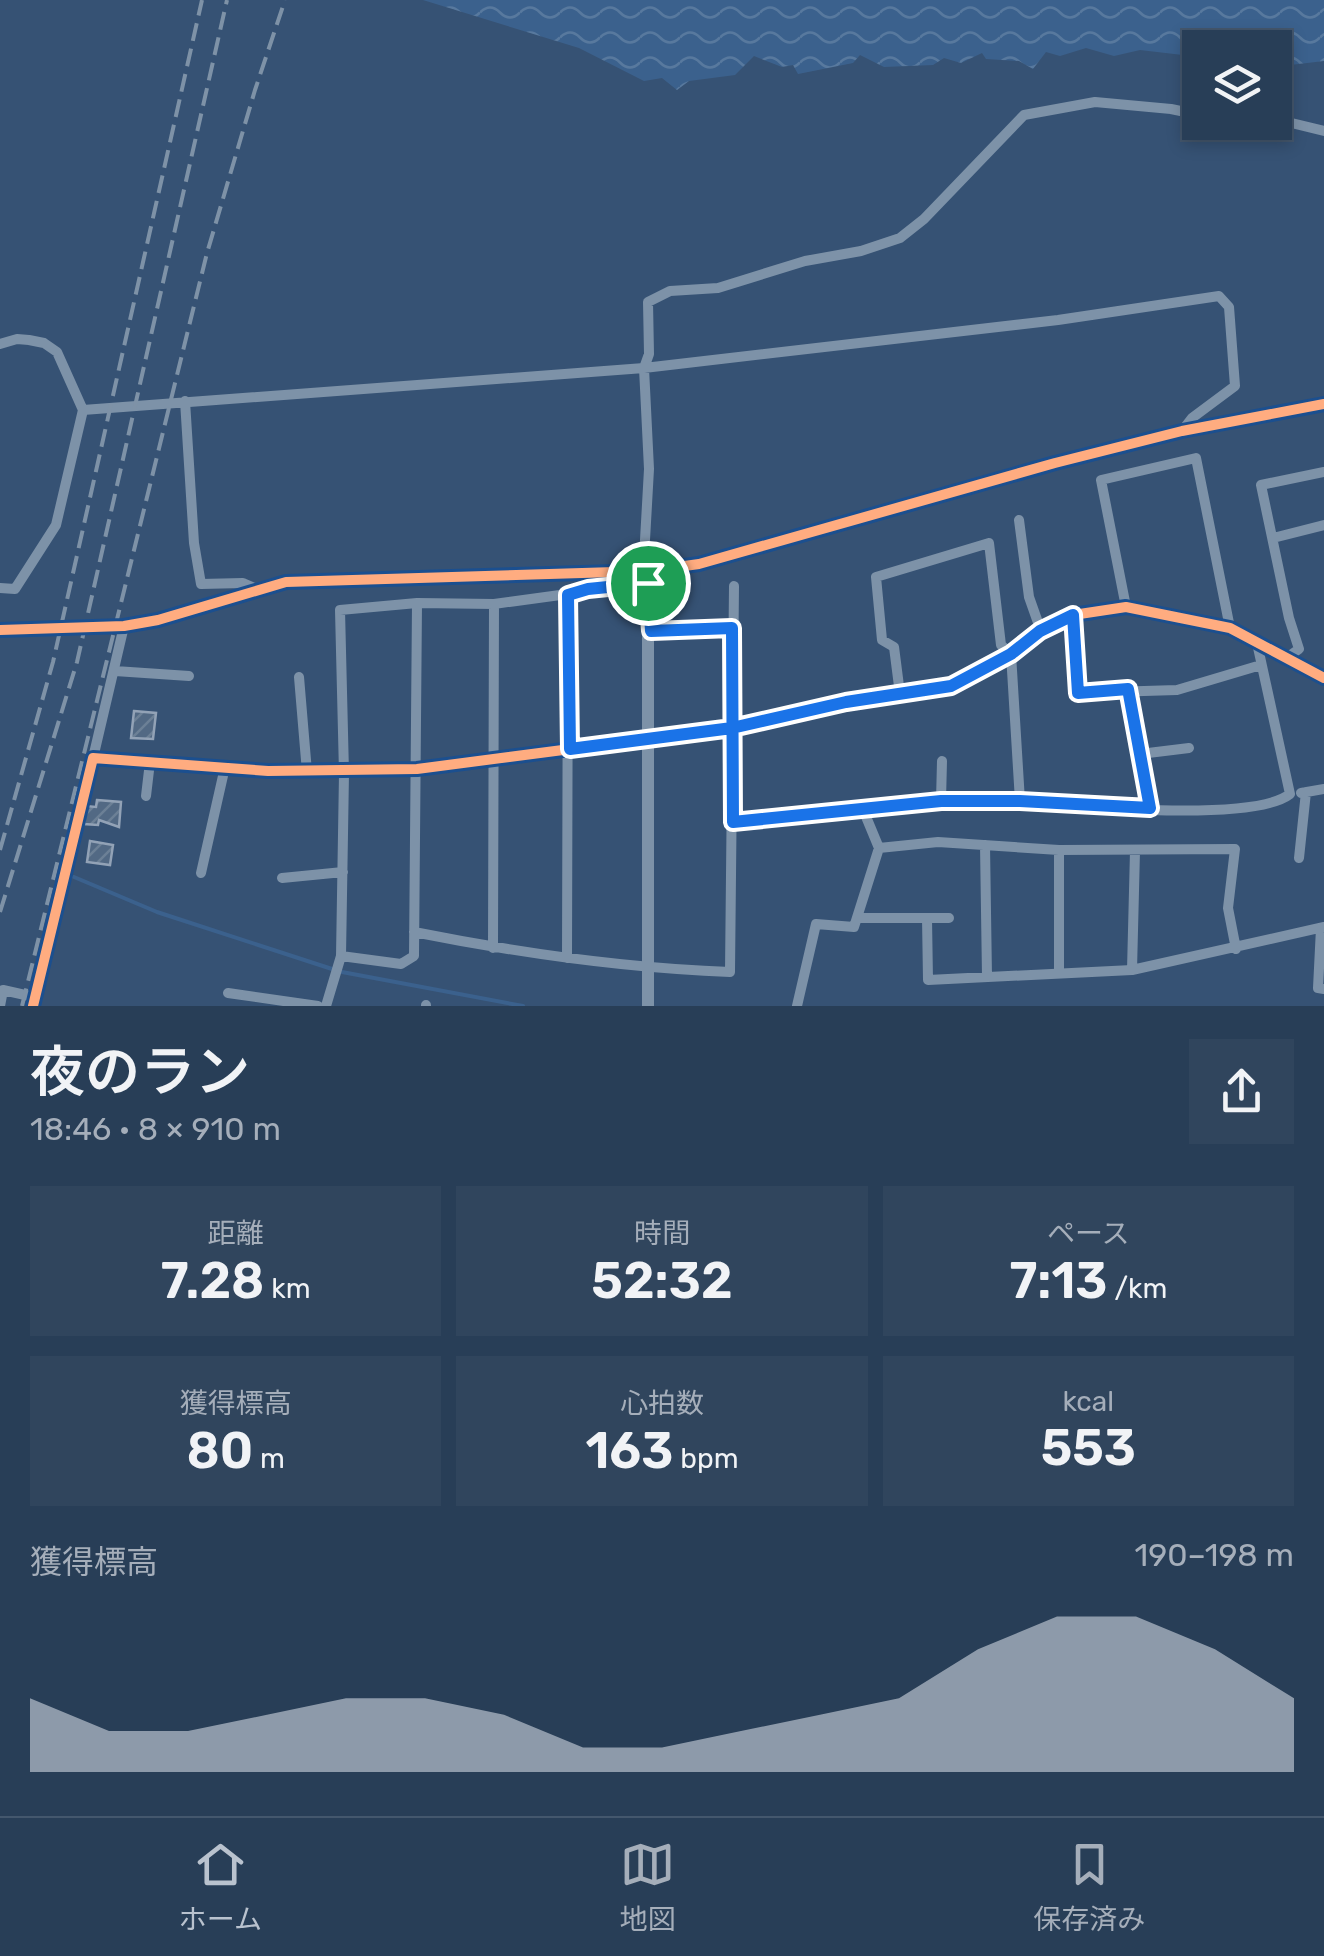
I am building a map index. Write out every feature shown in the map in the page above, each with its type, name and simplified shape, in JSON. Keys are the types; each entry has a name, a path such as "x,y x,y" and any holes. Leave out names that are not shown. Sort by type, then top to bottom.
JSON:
{"street":[{"path":"648,1006 651,631 644,368 649,354 648,302 670,291 718,288 804,261 861,251 900,238 924,219 1024,115 1095,102 1182,111"},
{"path":"1292,124 1324,131"},
{"path":"82,410 644,368 1058,320 1219,296 1229,306 1235,386 1192,418 1182,431"},
{"path":"0,344 17,339 44,342 57,352 82,410 56,525 15,589 0,588"},
{"path":"185,401 194,543 201,584 243,583 259,590"},
{"path":"326,1006 342,956 344,772 340,610 417,603 494,604 568,595 750,552 896,506 1182,431 1324,404"},
{"path":"1126,607 1101,480 1196,458 1230,628"},
{"path":"1288,657 1299,649 1260,484 1324,472"},
{"path":"1018,520 1030,597 1040,631"},
{"path":"1274,538 1324,525"},
{"path":"900,694 894,646 882,640 876,577 989,543 1001,645 1011,654 1020,801"},
{"path":"0,1006 4,990 34,1002 124,626 158,620 286,582 648,577"},
{"path":"414,932 494,948 649,969 730,972 734,586"},
{"path":"567,958 568,595"},
{"path":"342,956 401,964 414,956 417,603"},
{"path":"494,604 494,948"},
{"path":"93,758 307,772 417,769 732,728 846,702 951,686 1073,615 1126,607 1230,628 1324,678"},
{"path":"1073,615 1078,693 1177,690 1260,666"},
{"path":"651,631 732,628"},
{"path":"0,630 15,630"},
{"path":"1258,643 1290,794"},
{"path":"115,671 189,676"},
{"path":"299,678 307,772"},
{"path":"1128,689 1150,808"},
{"path":"1140,754 1189,748"},
{"path":"941,801 942,761"},
{"path":"146,796 150,762"},
{"path":"201,873 225,766"},
{"path":"733,822 941,801 1239,809 1324,789"},
{"path":"1299,858 1306,792"},
{"path":"797,1006 816,924 854,928 860,918 879,848 862,807"},
{"path":"879,848 938,842 1059,850 1234,849 1228,908 1236,949"},
{"path":"985,845 987,977"},
{"path":"1059,850 1059,973"},
{"path":"1132,970 1135,851"},
{"path":"282,878 343,872"},
{"path":"860,918 949,918"},
{"path":"927,918 928,980 1132,970 1323,928 1316,988"},
{"path":"228,994 318,1006"}],"water":[{"path":"423,0 1324,0 1324,61 1292,65 1292,30 1182,30 1182,55 1140,50 1114,56 1086,48 1060,56 1046,52 1033,69 1019,61 986,59 982,53 961,63 944,58 933,65 884,67 860,55 853,63 798,74 793,65 782,67 754,56 735,75 689,81 677,90 662,78 644,81 579,48"}],"building":[{"path":"134,711 156,713 153,739 131,738"},
{"path":"97,800 121,802 119,827 99,820 98,825 84,824 86,806 96,807"},
{"path":"90,841 113,845 110,865 87,862"}],"waterway":[{"path":"74,877 157,912 332,969"},
{"path":"342,972 523,1006"}],"tunnel":[{"path":"15,630 124,626"}],"railway":[{"path":"0,850 53,662 202,0"},
{"path":"0,912 77,662 227,0"},
{"path":"22,1006 207,253 285,0"}],"cycle path":[{"path":"0,630 124,626 158,620 286,582 648,571 699,564 1055,463 1182,431 1324,404"},
{"path":"33,1006 93,758 268,771 417,769 732,728 846,702 951,685 1073,615 1126,607 1230,628 1324,678"}],"route":[{"path":"648,583 568,595 570,749 732,728 846,702 951,686 1073,615 1078,693 1128,689 1150,808 941,801 733,822 732,728 732,628 651,631 648,583"}]}
